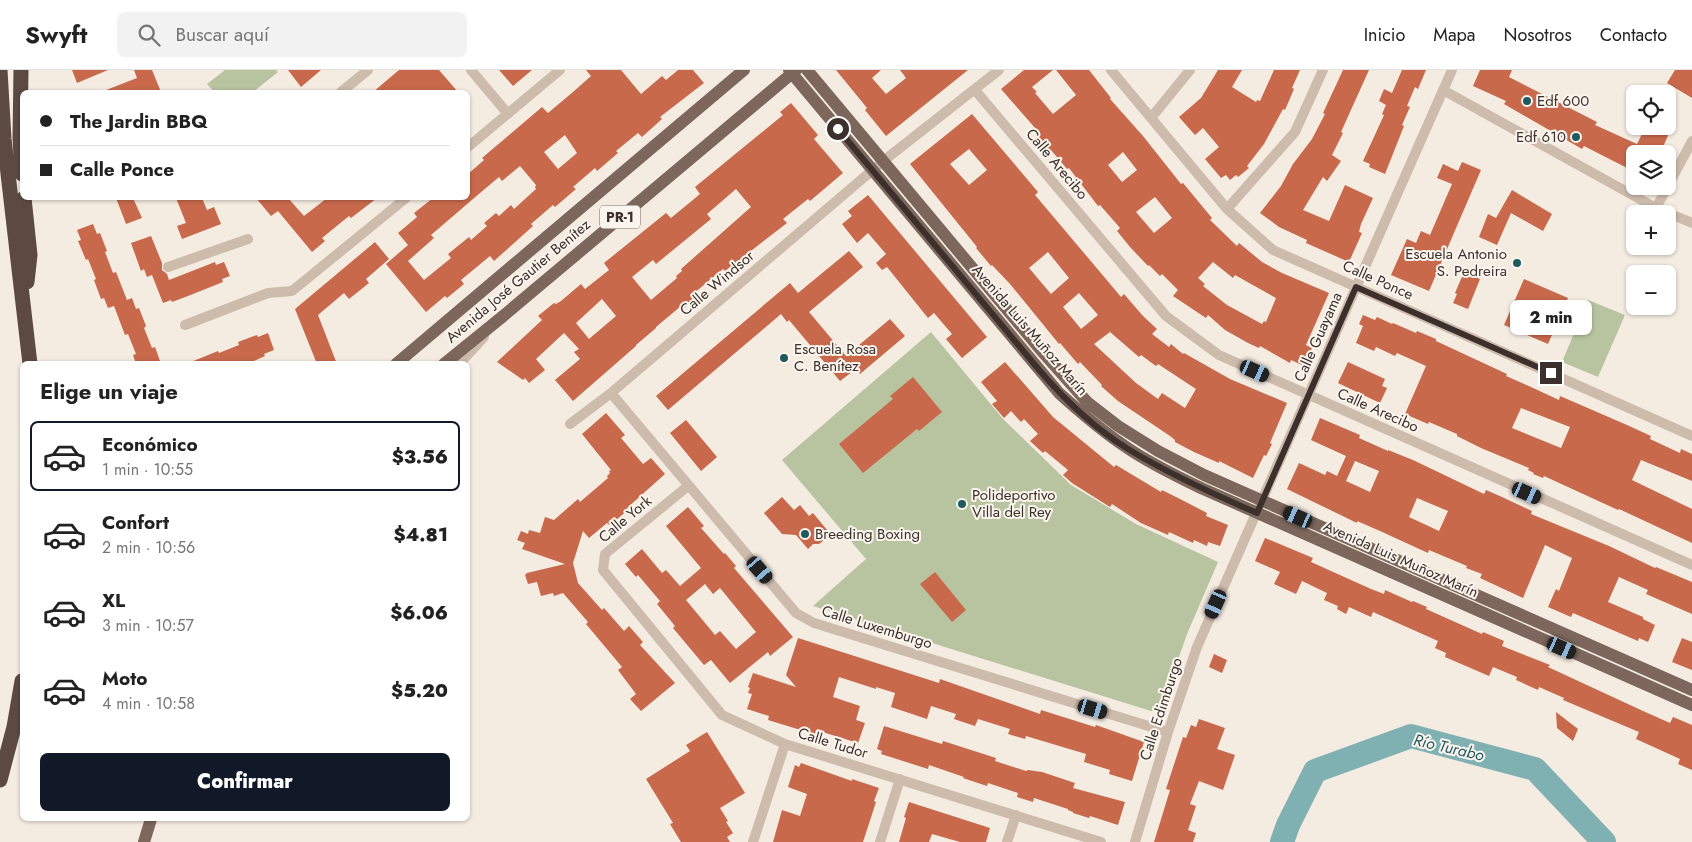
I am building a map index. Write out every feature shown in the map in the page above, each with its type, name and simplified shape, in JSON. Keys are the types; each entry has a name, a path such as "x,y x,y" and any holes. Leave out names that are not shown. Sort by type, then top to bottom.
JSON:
{"highway":[{"path":"0,70 4,139 30,361"},
{"path":"21,70 21,90"},
{"path":"24,200 30,255 25,311"},
{"path":"0,780 14,727 20,692"}],"main road":[{"name":"Avenida José Gautier Benítez","path":"400,361 744,70"},
{"name":"Avenida Luis Muñoz Marín","path":"807,70 1040,349 1087,402 1118,426 1158,452 1204,475 1260,507 1692,705"},
{"name":"Avenida José Gautier Benítez","path":"448,361 792,71"},
{"name":"Avenida Luis Muñoz Marín","path":"792,71 872,171 1040,371 1074,407 1126,448 1158,467 1201,488 1260,507 1692,690"},
{"path":"144,842 150,821"}],"street":[{"path":"343,90 368,70"},
{"path":"471,70 508,114"},
{"path":"470,145 560,70"},
{"name":"Calle Windsor","path":"570,424 611,393 882,162 999,70"},
{"name":"Calle Ponce","path":"1111,70 1227,209 1273,250 1692,436"},
{"path":"1151,118 1190,70"},
{"path":"1227,209 1295,132 1323,70"},
{"name":"Calle Guayama","path":"1223,589 1452,70"},
{"name":"Calle Arecibo","path":"975,90 1166,316 1219,355 1692,565"},
{"path":"1443,90 1651,205"},
{"path":"1658,205 1692,141"},
{"path":"185,325 268,293 292,291 404,200"},
{"path":"1676,216 1692,223"},
{"path":"168,267 248,239"},
{"path":"462,361 502,317"},
{"name":"Calle Luxemburgo","path":"611,393 796,613 814,623 1168,732"},
{"name":"Calle York","path":"614,583 603,570 605,554 688,486"},
{"name":"Calle Tudor","path":"614,583 722,715 785,744 1101,842"},
{"name":"Calle Edimburgo","path":"1135,842 1168,732 1197,646 1223,589"},
{"path":"753,842 785,744"},
{"path":"880,842 900,779"},
{"path":"1008,842 1016,815"}],"green space":[{"path":"225,70 276,70 278,72 256,90 212,90 207,84"},
{"path":"1588,300 1625,315 1598,377 1562,362"},
{"name":"Polideportivo Villa del Rey","path":"931,332 1003,419 1071,485 1136,524 1218,562 1187,634 1160,711 1151,711 813,606 866,559 782,460"}],"building":[{"path":"72,70 108,70 77,83"},
{"path":"134,70 152,70 160,90 106,90 137,78"},
{"path":"288,70 321,70 301,87"},
{"path":"399,70 439,70 456,90 375,90"},
{"path":"499,70 532,70 513,86"},
{"path":"586,70 621,70 641,94 662,76 666,80 678,70 693,70 704,83 660,117 662,119 642,137 638,133 616,151 618,153 597,171 595,168 573,187 576,189 531,224 533,226 494,261 490,256 461,280 464,284 447,298 445,296 426,312 386,264 408,245 398,233 417,217 414,213 430,200 470,200 470,172 484,160 482,158 542,107 548,113 591,76","holes":["565,135 577,153 558,169 544,152","520,166 536,185 536,189 514,209 511,205 499,216 496,213 484,223 487,226 471,240 469,237 448,254 451,258 424,280 408,261 434,238 431,235 499,177 502,181"]},
{"path":"836,70 881,70 872,78 886,94 906,78 900,70 968,70 886,136 865,110 867,108"},
{"path":"1024,70 1053,70 1032,87 1053,114 1076,95 1056,70 1089,70 1110,99 1212,218 1210,220 1237,246 1239,243 1262,262 1282,273 1329,293 1306,345 1312,348 1304,366 1291,360 1290,363 1260,346 1259,348 1248,343 1225,330 1208,315 1206,318 1173,296 1178,290 1162,274 1160,276 1148,266 1130,247 1117,231 1120,228 1100,205 1098,206 1069,168 1067,169 1051,150 1049,151 1033,131 1036,129 1001,89","holes":["1123,152 1137,170 1122,182 1108,165","1155,197 1172,218 1154,233 1136,212","1213,262 1233,278 1235,275 1276,298 1266,322 1264,321 1262,324 1227,305 1203,286 1205,284 1198,278"]},
{"path":"1218,70 1242,70 1232,87 1256,102 1257,100 1260,101 1274,70 1300,70 1285,110 1283,109 1264,144 1247,166 1249,168 1238,177 1236,175 1230,180 1226,175 1221,178 1205,159 1219,147 1203,128 1195,135 1179,117 1201,98"},
{"path":"1343,70 1369,70 1332,155 1341,161 1327,181 1323,177 1303,210 1329,221 1345,185 1373,198 1361,224 1359,232 1362,233 1349,262 1306,243 1307,240 1279,227 1260,213 1281,186 1293,164 1312,139 1325,114 1323,113"},
{"path":"1402,70 1426,70 1418,89 1415,87 1407,106 1410,107 1402,125 1404,126 1385,174 1369,167 1370,164 1363,161 1384,115 1382,114 1386,105 1379,101 1384,89 1392,93"},
{"path":"1480,70 1512,70 1509,77 1597,122 1595,125 1637,144 1642,135 1668,135 1664,145 1626,145 1626,167 1584,146 1582,149 1504,104 1506,101 1473,86"},
{"path":"1675,70 1692,70 1692,98 1676,88 1676,85 1667,83"},
{"path":"791,103 818,135 814,139 843,173 810,201 808,199 783,219 787,223 725,271 723,269 693,294 695,299 683,309 681,306 573,401 555,380 580,359 574,352 579,349 564,333 536,359 545,370 529,383 525,378 523,380 497,362 542,320 538,316 554,303 556,304 561,301 581,284 585,289 609,270 604,263 666,213 671,218 700,194 695,187 783,115 780,112","holes":["736,189 751,207 681,269 682,271 676,276 677,278 651,300 632,277 653,260 656,264 711,219 707,214","602,299 616,316 589,339 576,323"]},
{"path":"972,114 1038,192 1035,195 1121,297 1124,294 1157,329 1152,334 1169,347 1171,344 1183,354 1230,379 1287,403 1270,443 1272,444 1266,456 1264,455 1253,478 1175,442 1170,436 1118,401 1101,386 1080,362 1078,364 1059,344 1010,284 991,266 910,164","holes":["969,149 987,170 969,185 950,164","1048,252 1069,278 1051,294 1029,268","1079,293 1098,315 1081,329 1063,307","1110,332 1139,357 1141,355 1156,366 1158,364 1196,389 1185,408 1162,393 1158,399 1136,383 1094,344"]},
{"path":"1462,162 1481,170 1429,291 1391,275 1407,239 1416,243 1421,231 1430,235 1452,184 1437,178 1443,164 1458,171"},
{"path":"1512,190 1552,214 1543,231 1511,213 1497,245 1479,237 1488,214 1496,218"},
{"path":"868,195 987,337 962,358 946,339 952,334 934,313 928,318 887,267 882,270 876,263 886,254 868,233 857,243 842,224 852,216 848,211"},
{"path":"117,200 134,200 142,218 126,224"},
{"path":"177,200 203,200 207,210 214,207 221,224 182,239 177,226 186,223"},
{"path":"258,200 290,200 304,216 324,200 374,200 351,218 349,216 322,238 325,241 312,252 278,211 271,216"},
{"path":"93,224 97,234 100,233 113,273 116,272 127,300 132,298 136,309 139,308 146,326 144,328 152,348 155,347 160,361 135,361 133,355 136,354 128,334 125,335 114,306 108,308 104,298 101,299 94,280 96,279 78,241 81,240 77,230"},
{"path":"151,236 162,263 162,270 167,274 169,280 215,262 216,265 224,262 230,276 222,279 223,282 172,302 171,300 163,303 152,275 147,277 144,269 141,271 131,243"},
{"path":"375,242 389,259 366,279 369,283 349,299 344,293 318,315 336,361 316,361 295,309"},
{"path":"849,251 863,267 809,312 846,356 890,319 905,336 860,374 856,369 840,381 789,320 787,322 781,314 668,410 656,396 790,283 798,293"},
{"path":"1464,272 1480,279 1468,309 1453,303"},
{"path":"1524,279 1568,298 1548,344 1504,325"},
{"path":"1363,315 1375,320 1377,317 1416,333 1417,331 1507,374 1506,376 1559,400 1560,396 1651,436 1650,439 1680,453 1681,449 1692,454 1692,481 1641,460 1632,480 1692,509 1692,543 1544,476 1543,478 1533,474 1528,470 1529,468 1481,448 1457,436 1457,434 1405,414 1426,366 1397,353 1395,356 1376,347 1374,351 1356,343 1363,326 1359,324","holes":["1521,408 1570,427 1561,448 1512,428"]},
{"path":"268,333 274,350 254,361 193,361 239,345 238,342 257,335 258,337"},
{"path":"1005,362 1053,417 1114,467 1116,465 1161,492 1162,490 1207,513 1206,516 1228,525 1220,546 1208,542 1207,546 1194,540 1193,543 1169,532 1168,535 1141,523 1112,504 1110,507 1072,483 1063,475 1068,470 1045,451 1043,453 1030,441 1038,434 1024,419 1021,422 1011,411 1004,418 992,404 997,401 981,382"},
{"path":"1348,362 1385,379 1382,386 1387,388 1380,403 1338,383"},
{"path":"913,377 942,412 919,431 917,429 863,473 839,444 893,399 890,396"},
{"path":"606,413 625,435 621,438 643,464 651,458 665,474 610,525 607,523 589,538 583,531 573,563 578,583 624,631 629,626 643,642 640,645 675,683 641,711 630,699 636,694 618,670 622,667 563,593 554,596 553,593 541,596 537,582 528,584 525,575 527,573 565,564 522,549 525,543 517,540 521,531 528,534 529,530 540,533 545,517 554,520 578,499 580,502 608,478 607,476 611,470 582,434"},
{"path":"1320,418 1360,435 1359,438 1413,460 1484,494 1486,490 1532,511 1531,514 1692,582 1692,614 1646,594 1648,590 1619,577 1608,602 1643,617 1643,619 1655,625 1648,642 1639,638 1638,641 1573,613 1571,617 1548,607 1556,589 1559,591 1572,558 1545,545 1523,598 1480,578 1482,574 1466,568 1467,566 1429,550 1428,553 1357,521 1357,523 1287,489 1299,463 1325,475 1327,471 1337,476 1346,456 1311,440","holes":["1355,461 1379,471 1370,492 1346,481","1417,498 1448,511 1439,531 1409,517"]},
{"path":"686,420 717,457 701,471 670,433"},
{"path":"782,497 794,510 800,505 809,516 813,513 828,531 824,535 823,541 819,544 813,544 808,549 796,535 782,534 764,513"},
{"path":"688,507 704,526 701,528 736,566 734,568 793,637 770,656 768,652 730,683 711,660 704,665 673,628 675,626 657,604 660,601 638,575 636,577 625,564 642,549 662,573 666,570 680,586 701,568 666,526","holes":["705,584 713,594 720,588 756,632 736,649 720,631 715,635 686,600"]},
{"path":"1265,538 1313,558 1311,562 1371,589 1384,594 1385,590 1427,607 1426,609 1482,634 1483,632 1504,641 1502,646 1550,665 1548,667 1670,723 1673,717 1692,725 1692,770 1678,764 1680,759 1636,739 1639,732 1563,700 1564,698 1539,687 1538,690 1516,680 1517,677 1493,667 1489,676 1445,657 1446,653 1435,648 1438,641 1373,612 1371,617 1349,607 1346,614 1337,609 1338,606 1324,600 1327,593 1302,581 1296,594 1274,584 1280,572 1255,561"},
{"path":"935,572 966,610 952,622 920,584"},
{"path":"798,638 939,683 940,679 1040,714 1041,710 1095,727 1096,725 1144,742 1132,781 1109,774 1110,770 1084,762 1086,754 1026,736 1025,739 1008,734 1010,729 978,719 975,726 954,719 956,714 931,706 927,719 891,707 895,693 839,677 833,697 860,706 856,720 865,723 858,743 816,730 815,734 794,728 768,720 769,716 747,709 752,694 748,693 750,688 748,687 753,673 796,687 786,675"},
{"path":"1682,638 1692,642 1692,670 1672,662"},
{"path":"1214,654 1227,660 1222,673 1209,667"},
{"path":"1556,712 1578,729 1573,741 1557,728"},
{"path":"1199,719 1225,728 1217,749 1235,755 1223,790 1199,781 1190,804 1196,806 1188,830 1196,833 1193,842 1154,842 1170,790 1166,789 1183,737 1186,738 1191,725 1196,727"},
{"path":"884,726 942,744 943,741 996,758 995,761 1026,771 1042,772 1075,783 1073,788 1125,802 1118,825 1073,813 1068,809 1034,798 1033,802 1017,797 1018,793 988,783 987,786 929,765 928,769 881,754 882,751 877,749"},
{"path":"707,732 745,793 720,808 733,833 727,837 730,842 681,842 670,824 673,823 646,779 690,751 686,745"},
{"path":"801,763 852,781 852,779 879,788 863,842 773,842 782,810 800,816 807,794 788,787 795,765 799,767"},
{"path":"909,802 990,828 986,842 960,842 932,834 929,842 899,842"}],"waterway":[{"name":"Río Turabo","path":"1282,842 1288,825 1315,771 1411,736 1535,769 1604,842"}],"place":[{"name":"Edf 600","path":"1527,101"},
{"name":"Edf 610","path":"1576,137"},
{"name":"Escuela Antonio S. Pedreira","path":"1517,263"},
{"name":"Escuela Rosa C. Benítez","path":"784,358"},
{"name":"Polideportivo Villa del Rey","path":"962,504"},
{"name":"Breeding Boxing","path":"805,534"}],"route":[{"path":"838,129 1040,371 1074,407 1126,448 1158,467 1257,513 1356,287 1551,373"}]}
